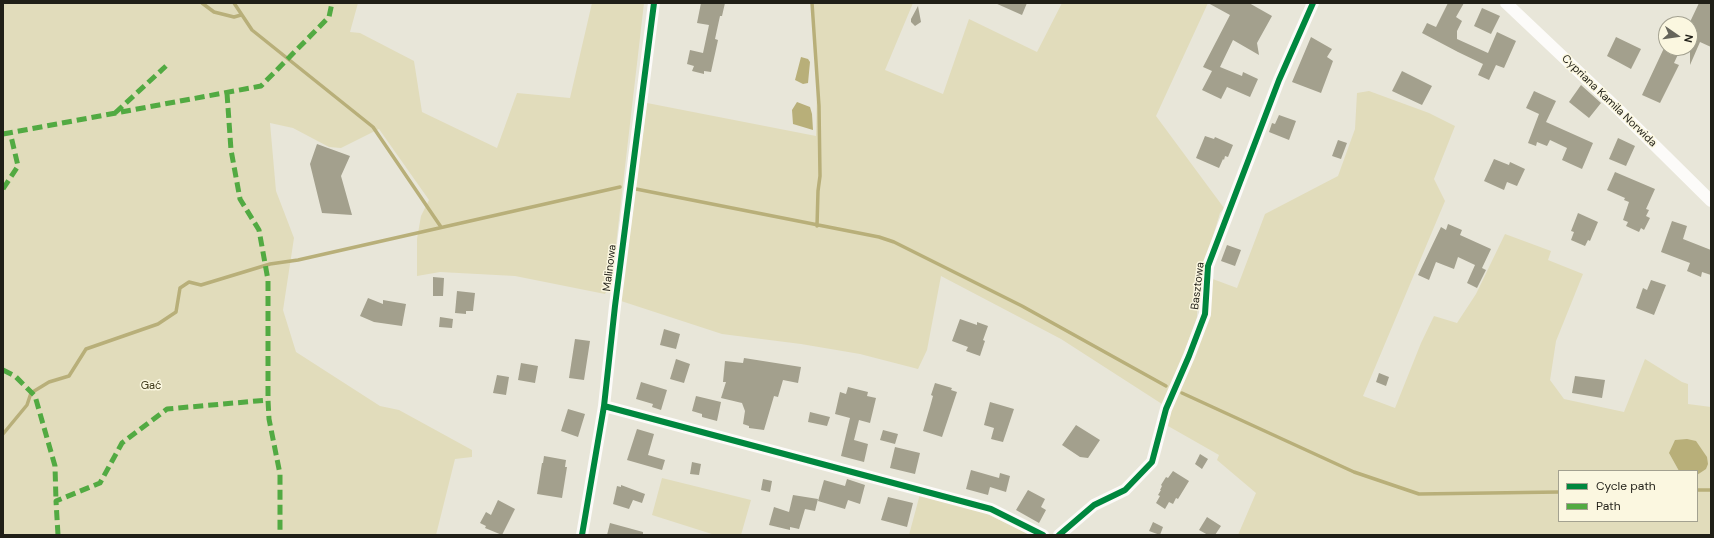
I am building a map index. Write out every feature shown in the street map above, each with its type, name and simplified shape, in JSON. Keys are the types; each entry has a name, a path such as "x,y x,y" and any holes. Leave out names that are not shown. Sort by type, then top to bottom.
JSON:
{"street":[{"name":"Malinowa","path":"582,535 604,406 615,306 654,3"},
{"name":"Basztowa","path":"1059,535 1094,505 1125,490 1152,462 1166,409 1205,314 1208,266 1279,80 1313,3"},
{"name":"Cypriana Kamila Norwida","path":"1506,3 1618,109 1711,201"},
{"path":"604,406 991,509 1043,535"}],"green space":[{"name":"Gać","path":"3,3 358,3 350,32 360,33 414,61 422,112 497,148 517,93 570,98 592,3 644,3 612,279 605,294 515,276 440,272 417,276 417,239 421,216 429,200 379,129 341,148 329,147 293,128 270,123 276,191 294,238 283,310 296,352 380,406 399,410 472,450 472,457 455,459 436,535 3,535"},
{"path":"811,3 913,3 885,70 943,94 969,19 1037,52 1062,3 1208,3 1156,116 1224,208 1220,213 1198,286 1197,317 1173,384 1162,404 1061,339 941,276 927,350 918,369 860,354 801,344 722,334 621,301 647,103 816,136 817,85"},
{"path":"1369,91 1429,113 1455,126 1434,179 1445,201 1363,396 1395,408 1421,343 1434,316 1457,323 1476,294 1505,234 1551,251 1548,260 1583,274 1556,341 1550,380 1564,399 1624,412 1645,359 1682,382 1688,384 1688,404 1711,407 1711,535 1238,535 1256,493 1217,460 1219,455 1168,426 1170,411 1210,278 1237,288 1265,214 1338,176 1355,129 1357,93"},
{"path":"662,478 751,500 741,535 715,535 652,515"},
{"path":"920,494 983,512 1031,535 909,535"}],"shaded area":[{"path":"801,57 808,59 810,62 808,83 803,84 795,80"},
{"path":"797,102 810,107 813,130 793,124 792,110"},
{"path":"1687,439 1696,441 1707,457 1708,464 1706,469 1698,474 1698,470 1678,470 1669,453 1675,440"}],"building":[{"path":"701,3 725,3 722,16 720,16 715,39 718,40 711,72 704,71 704,74 692,71 694,66 687,64 690,50 703,53 709,25 697,23"},
{"path":"995,3 1027,3 1022,15"},
{"path":"1208,3 1249,3 1272,16 1257,43 1259,55 1233,40 1220,67 1242,76 1243,72 1258,79 1250,97 1227,87 1221,99 1202,90 1212,71 1203,67 1230,15"},
{"path":"1448,3 1464,3 1456,17 1462,21 1457,31 1457,39 1488,53 1497,32 1516,41 1504,68 1496,65 1489,80 1478,75 1483,64 1422,33 1427,23 1436,27"},
{"path":"1699,3 1711,3 1711,47 1700,42 1698,47 1698,16 1693,16"},
{"path":"918,6 921,22 915,26 911,22 911,19"},
{"path":"1482,8 1500,16 1491,34 1474,26"},
{"path":"1311,37 1332,49 1327,57 1333,61 1321,93 1292,82"},
{"path":"1616,37 1641,49 1631,69 1607,56"},
{"path":"1660,56 1677,56 1674,63 1679,65 1660,103 1642,95"},
{"path":"1690,56 1694,56 1690,65"},
{"path":"1402,71 1432,86 1422,105 1392,91"},
{"path":"1581,85 1601,103 1589,118 1569,102"},
{"path":"1534,91 1556,101 1546,122 1593,143 1582,169 1562,160 1567,148 1550,140 1547,146 1537,142 1536,146 1528,143 1539,114 1526,108"},
{"path":"1279,115 1296,121 1289,140 1269,132 1272,123 1275,124"},
{"path":"1205,136 1214,139 1215,137 1233,145 1228,157 1225,156 1219,168 1196,158"},
{"path":"1618,138 1635,146 1626,166 1609,159"},
{"path":"1338,140 1347,143 1341,159 1332,156"},
{"path":"317,144 350,156 341,176 352,215 322,213 310,164"},
{"path":"1494,159 1509,165 1510,162 1525,169 1517,186 1507,182 1504,190 1484,181"},
{"path":"1615,172 1655,189 1646,209 1649,210 1646,216 1650,218 1644,230 1641,228 1639,232 1626,226 1628,222 1623,220 1629,202 1624,200 1625,198 1607,190"},
{"path":"1578,213 1598,222 1590,241 1588,240 1585,246 1571,240 1574,232 1571,231"},
{"path":"1672,221 1687,226 1683,239 1711,250 1711,275 1702,272 1701,277 1687,271 1690,263 1661,252"},
{"path":"1448,224 1462,230 1460,235 1491,249 1482,268 1486,270 1477,288 1467,283 1475,265 1458,257 1454,269 1436,262 1429,280 1418,275 1441,227 1446,230"},
{"path":"1227,245 1241,250 1235,266 1221,261"},
{"path":"433,277 444,278 443,296 433,296"},
{"path":"1651,280 1666,285 1654,315 1636,308 1643,288 1647,290"},
{"path":"457,291 475,293 473,311 466,311 466,314 455,313"},
{"path":"368,298 383,304 383,300 406,304 402,326 374,322 360,316"},
{"path":"440,317 453,319 452,328 439,327"},
{"path":"960,319 977,325 977,322 988,326 983,340 985,341 980,356 966,351 968,347 952,341"},
{"path":"664,329 680,334 676,349 660,345"},
{"path":"575,339 590,341 584,380 569,378"},
{"path":"744,358 801,367 798,383 783,380 778,397 774,396 764,430 749,428 749,426 743,424 745,411 742,403 721,398 726,382 723,382 725,361 743,363"},
{"path":"676,359 690,364 684,383 670,379"},
{"path":"521,363 538,366 535,383 518,380"},
{"path":"1379,373 1389,377 1386,386 1376,382"},
{"path":"497,375 509,377 506,395 493,393"},
{"path":"1575,376 1605,380 1602,398 1572,393"},
{"path":"641,382 667,390 661,410 652,407 653,404 636,399"},
{"path":"935,383 952,388 951,390 957,392 942,437 923,431 933,396 931,395"},
{"path":"848,387 868,392 867,396 876,398 870,423 859,420 854,440 868,444 864,462 841,456 850,418 835,414 840,392 846,394"},
{"path":"696,396 721,402 717,421 702,417 702,414 692,411"},
{"path":"990,402 1014,409 1003,442 991,439 994,428 984,425"},
{"path":"568,409 585,414 578,437 561,431"},
{"path":"810,412 830,417 827,426 808,422"},
{"path":"1076,425 1100,440 1088,458 1080,457 1062,445"},
{"path":"637,429 654,434 648,455 665,460 662,470 627,460"},
{"path":"883,430 898,434 895,444 880,440"},
{"path":"895,447 920,453 915,474 890,468"},
{"path":"1200,454 1208,459 1202,469 1195,464"},
{"path":"544,456 566,460 565,467 567,467 562,498 537,494"},
{"path":"692,462 701,464 699,475 690,474"},
{"path":"971,470 999,478 1000,473 1010,476 1006,492 990,487 988,495 966,489"},
{"path":"1173,471 1189,481 1178,499 1176,498 1173,504 1169,502 1165,509 1156,503 1160,496 1158,495 1161,490 1161,485 1166,477 1168,478"},
{"path":"763,479 772,481 770,492 761,490"},
{"path":"847,479 865,485 860,504 848,500 845,509 818,501 824,480 845,486"},
{"path":"621,485 645,494 642,503 633,500 629,509 613,504 617,486 621,487"},
{"path":"1028,490 1045,499 1041,507 1046,510 1039,523 1016,510"},
{"path":"793,495 818,499 815,511 805,509 799,529 790,527 790,530 769,525 774,507 789,512"},
{"path":"888,497 913,503 907,527 881,520"},
{"path":"498,500 515,509 502,535 485,528 486,526 480,523 486,512 491,515"},
{"path":"1207,517 1221,526 1215,535 1208,535 1199,530"},
{"path":"1153,522 1163,527 1160,535 1149,531"},
{"path":"610,523 643,532 643,535 607,535"}],"waterway":[{"path":"202,3 214,12 234,17 241,15"},
{"path":"234,3 252,30 373,127 441,227"},
{"path":"812,3 819,106 820,176 817,226"},
{"path":"3,434 27,405 31,393 49,382 69,376 86,349 158,324 176,312 180,288 189,282 201,285 270,264 298,260 620,187"},
{"path":"636,189 879,237 894,242 1022,306 1166,386"},
{"path":"1182,393 1354,472 1419,494 1558,492"},
{"path":"1698,490 1711,490"}],"marked path":[{"path":"3,134 261,86 329,17 332,3"},
{"path":"115,113 166,66"},
{"path":"227,93 231,150 240,199 259,230 268,280 268,400 269,419 280,474 280,535"},
{"path":"3,189 18,166 10,132"},
{"path":"3,370 15,376 35,396 55,466 56,501"},
{"path":"58,535 56,501 100,483 122,443 167,409 268,400"}],"cycle path":[{"path":"582,535 604,406 615,306 654,3"},
{"path":"1059,535 1094,505 1125,490 1152,462 1166,409 1205,314 1208,266 1279,80 1313,3"},
{"path":"604,406 991,509 1043,535"}]}
